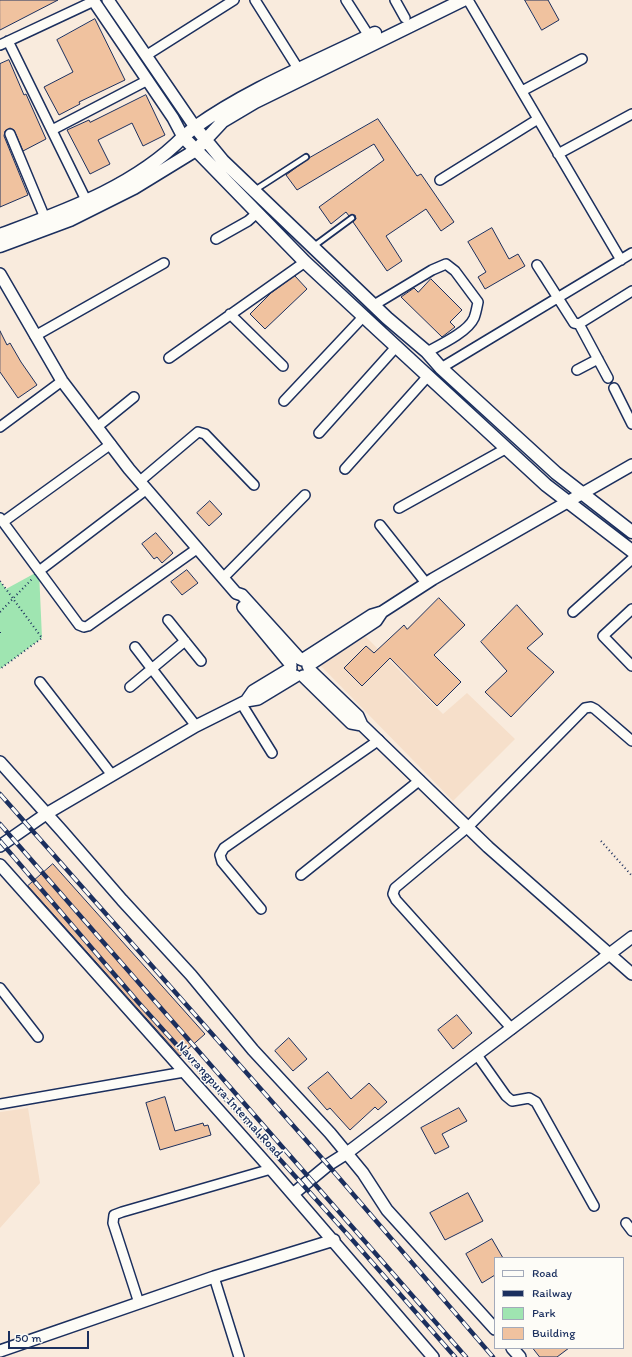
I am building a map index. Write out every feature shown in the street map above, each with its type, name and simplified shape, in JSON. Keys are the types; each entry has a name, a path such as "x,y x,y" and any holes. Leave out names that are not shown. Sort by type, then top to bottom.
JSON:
{"main road":[{"path":"0,235 45,218 130,179 169,151 183,137 215,113 242,97 444,0"},
{"path":"0,246 70,220 134,188 196,150 207,140 223,121 255,102 463,0"},
{"path":"195,128 207,140 223,161 374,305 427,352 442,368 556,473 632,532"},
{"path":"183,137 257,213 363,317 546,485 632,551"}],"street":[{"path":"86,200 52,130 4,43 93,0 173,118 183,137"},
{"path":"108,0 195,128"},
{"path":"146,55 234,0"},
{"path":"255,0 299,70"},
{"path":"346,0 369,36"},
{"path":"395,0 405,18"},
{"path":"468,0 620,260"},
{"path":"522,91 582,59"},
{"path":"52,130 148,80"},
{"path":"558,154 632,114"},
{"path":"440,180 538,120"},
{"path":"10,134 45,218"},
{"path":"216,238 248,221 257,213"},
{"path":"442,368 632,253"},
{"path":"169,358 306,262"},
{"path":"35,336 164,263"},
{"path":"374,305 446,264 455,271 478,302 474,319 446,342 427,352"},
{"path":"537,265 570,320 579,324 608,378"},
{"path":"0,274 62,381 143,485 236,593 236,599 351,723 362,725 379,740 468,826 632,974"},
{"path":"579,324 632,291"},
{"path":"230,314 283,366"},
{"path":"284,401 363,317"},
{"path":"319,433 396,347"},
{"path":"577,370 598,358"},
{"path":"344,469 428,376"},
{"path":"0,427 62,381"},
{"path":"614,388 632,424"},
{"path":"97,427 134,397"},
{"path":"39,571 143,485 198,432 205,434 254,486"},
{"path":"111,444 2,520 79,625 84,627 88,626 198,548"},
{"path":"399,508 507,448"},
{"path":"0,846 46,814 196,726 243,702 258,699 372,614 382,612 426,583 632,465"},
{"path":"223,578 304,495"},
{"path":"380,525 426,583"},
{"path":"573,612 632,559"},
{"path":"632,609 603,636 632,666"},
{"path":"168,620 202,661"},
{"path":"130,686 185,641"},
{"path":"135,647 196,726"},
{"path":"40,682 112,775"},
{"path":"243,702 272,753"},
{"path":"512,1029 396,900 394,894 395,888 468,826 585,708 591,707 595,709 632,742"},
{"path":"261,909 222,862 220,855 224,848 379,740"},
{"path":"0,762 122,900 192,975 253,1050 347,1153 363,1173 387,1210 494,1328"},
{"path":"301,875 420,780"},
{"name":"Navrangpura Internal Road","path":"0,865 272,1169 433,1357"},
{"path":"293,1194 328,1165 347,1153 632,937"},
{"path":"0,988 38,1037"},
{"path":"477,1055 509,1099 516,1101 529,1098 536,1102 594,1206"},
{"path":"0,1104 184,1072"},
{"path":"139,1303 113,1223 114,1216 122,1212 272,1169"},
{"path":"626,1223 632,1231"},
{"path":"0,1351 214,1277 334,1240"},
{"path":"214,1277 240,1357"},
{"path":"513,1349 520,1357"}],"lane":[{"path":"254,190 306,157"},
{"path":"313,247 352,218"}],"path":[{"path":"0,612 39,571"},
{"path":"0,581 42,638 0,669"},
{"path":"601,841 632,876"}],"shaded area":[{"path":"363,634 443,714 467,693 515,739 453,801 320,665"},
{"path":"28,1108 40,1183 0,1228 0,1112"}],"green space":[{"path":"39,571 42,638 0,669 0,581 6,589"}],"building":[{"path":"0,0 58,0 0,30"},
{"path":"525,0 548,0 559,20 542,30"},
{"path":"95,19 125,80 79,102 80,104 59,115 44,87 73,72 57,40"},
{"path":"9,60 24,95 26,94 46,139 23,151 14,130 10,128 5,131 4,136 28,195 0,207 0,64"},
{"path":"146,95 165,135 143,146 132,123 98,140 110,164 90,174 67,130 89,120 90,122"},
{"path":"378,119 417,176 421,174 454,222 441,231 426,209 386,236 402,261 387,271 353,222 356,219 355,215 349,216 346,212 331,224 319,207 384,160 374,144 297,190 286,175 309,158"},
{"path":"492,228 509,259 518,254 525,266 485,289 478,277 486,272 468,242"},
{"path":"295,276 307,289 265,329 250,314 271,293"},
{"path":"431,279 462,310 450,322 455,327 442,337 401,297 414,288 418,292"},
{"path":"0,331 7,345 10,343 37,385 18,398 0,372"},
{"path":"210,501 222,514 209,526 197,513"},
{"path":"156,533 173,553 162,563 157,557 154,559 142,544"},
{"path":"187,570 198,583 182,595 171,582"},
{"path":"439,598 465,625 434,655 461,682 437,706 390,658 362,686 344,668 366,646 374,653 404,625 407,629"},
{"path":"517,605 543,634 527,648 554,672 511,717 485,692 507,671 481,642"},
{"path":"53,864 205,1034 180,1056 28,886"},
{"path":"457,1015 472,1033 453,1049 438,1030"},
{"path":"289,1038 307,1059 293,1071 275,1051"},
{"path":"328,1072 351,1099 369,1083 387,1102 378,1110 375,1107 350,1130 330,1108 327,1110 308,1088"},
{"path":"165,1097 175,1131 203,1123 204,1126 208,1125 211,1135 160,1150 146,1103"},
{"path":"459,1108 467,1121 442,1134 449,1147 435,1154 421,1128"},
{"path":"468,1193 483,1221 445,1240 430,1213"},
{"path":"492,1239 502,1257 494,1257 494,1276 482,1283 466,1254"},
{"path":"534,1349 568,1349 557,1357 540,1357"}],"railway":[{"path":"0,794 328,1165 493,1357"},
{"path":"0,824 466,1357"},
{"path":"0,841 138,1002 349,1236 455,1357"}]}
